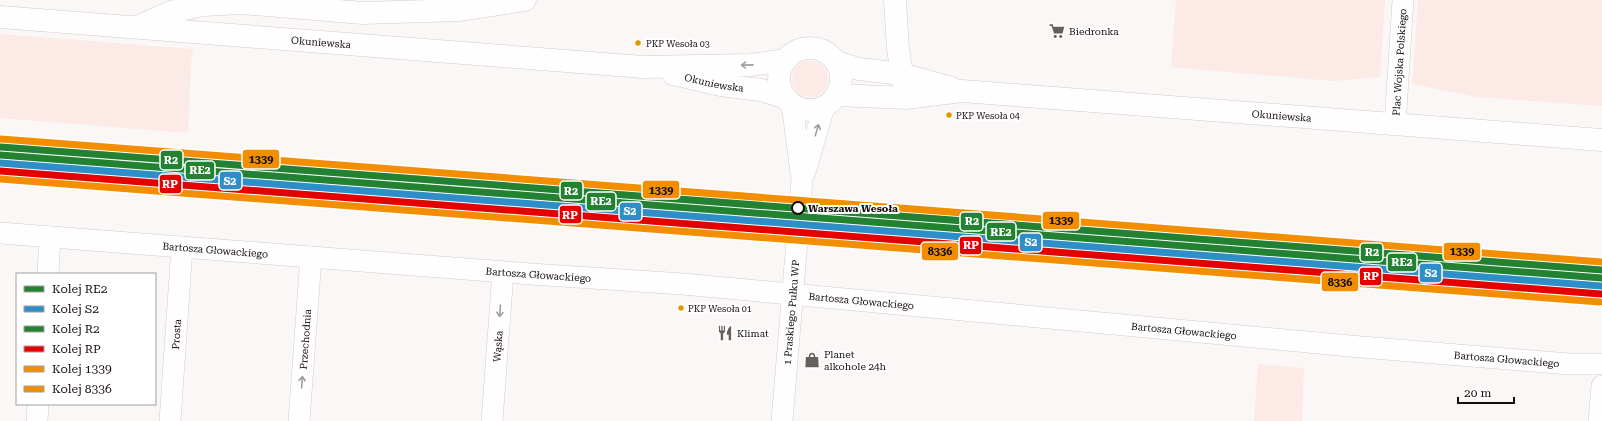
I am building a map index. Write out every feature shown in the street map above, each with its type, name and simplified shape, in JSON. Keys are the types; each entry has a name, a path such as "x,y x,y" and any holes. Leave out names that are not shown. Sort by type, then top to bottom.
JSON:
{"main road":[{"path":"136,27 171,12 203,5 241,3 363,13 460,10 525,0"},
{"path":"896,0 898,49 906,98"},
{"name":"Okuniewska","path":"0,17 643,67 750,65 786,60"},
{"path":"816,48 825,51 836,62 840,70 840,87 830,101 813,110 802,108 789,101 782,91 780,83 782,66 786,60 799,50 816,48"},
{"name":"Okuniewska","path":"836,62 859,69 902,74 962,91"},
{"name":"Okuniewska","path":"643,67 721,85 761,90 789,101"},
{"name":"Okuniewska","path":"830,101 906,98 962,91 1602,140"}],"street":[{"name":"Plac Wojska Polskiego","path":"1395,125 1402,0"},
{"name":"1 Praskiego Pułku WP","path":"782,421 802,180 789,101"},
{"name":"1 Praskiego Pułku WP","path":"802,180 830,101"},
{"name":"Bartosza Głowackiego","path":"0,233 503,272 683,284 1361,347 1602,366"},
{"path":"48,273 50,237"},
{"name":"Prosta","path":"170,421 182,247"},
{"name":"Przechodnia","path":"299,421 311,257"},
{"name":"Wąska","path":"492,421 503,272"},
{"path":"1599,421 1602,386"},
{"path":"37,421 38,405"}],"shaded area":[{"path":"1176,0 1385,0 1380,77 1334,81 1171,67"},
{"path":"1418,0 1602,0 1602,106 1477,97 1412,84"},
{"path":"0,34 193,49 188,133 0,118"},
{"path":"814,61 823,66 827,72 827,86 823,92 814,97 806,97 797,92 793,86 792,75 797,66 803,62"},
{"path":"1258,364 1304,368 1302,421 1254,421"}],"rail line":[{"name":"1339","path":"1,139 1602,262"},
{"name":"R2","path":"1,147 1602,270"},
{"name":"RE2","path":"0,155 1602,278"},
{"name":"S2","path":"0,163 1601,286"},
{"name":"RP","path":"0,171 1601,294"},
{"name":"8336","path":"0,179 1600,302"}],"place":[{"name":"Biedronka","path":"1057,31"},
{"name":"PKP Wesoła 03","path":"638,43"},
{"name":"PKP Wesoła 04","path":"949,115"},
{"name":"Warszawa Wesoła","path":"798,208"},
{"name":"PKP Wesoła 01","path":"681,308"},
{"name":"Klimat","path":"725,333"},
{"name":"Planet alkohole 24h","path":"812,360"}]}
